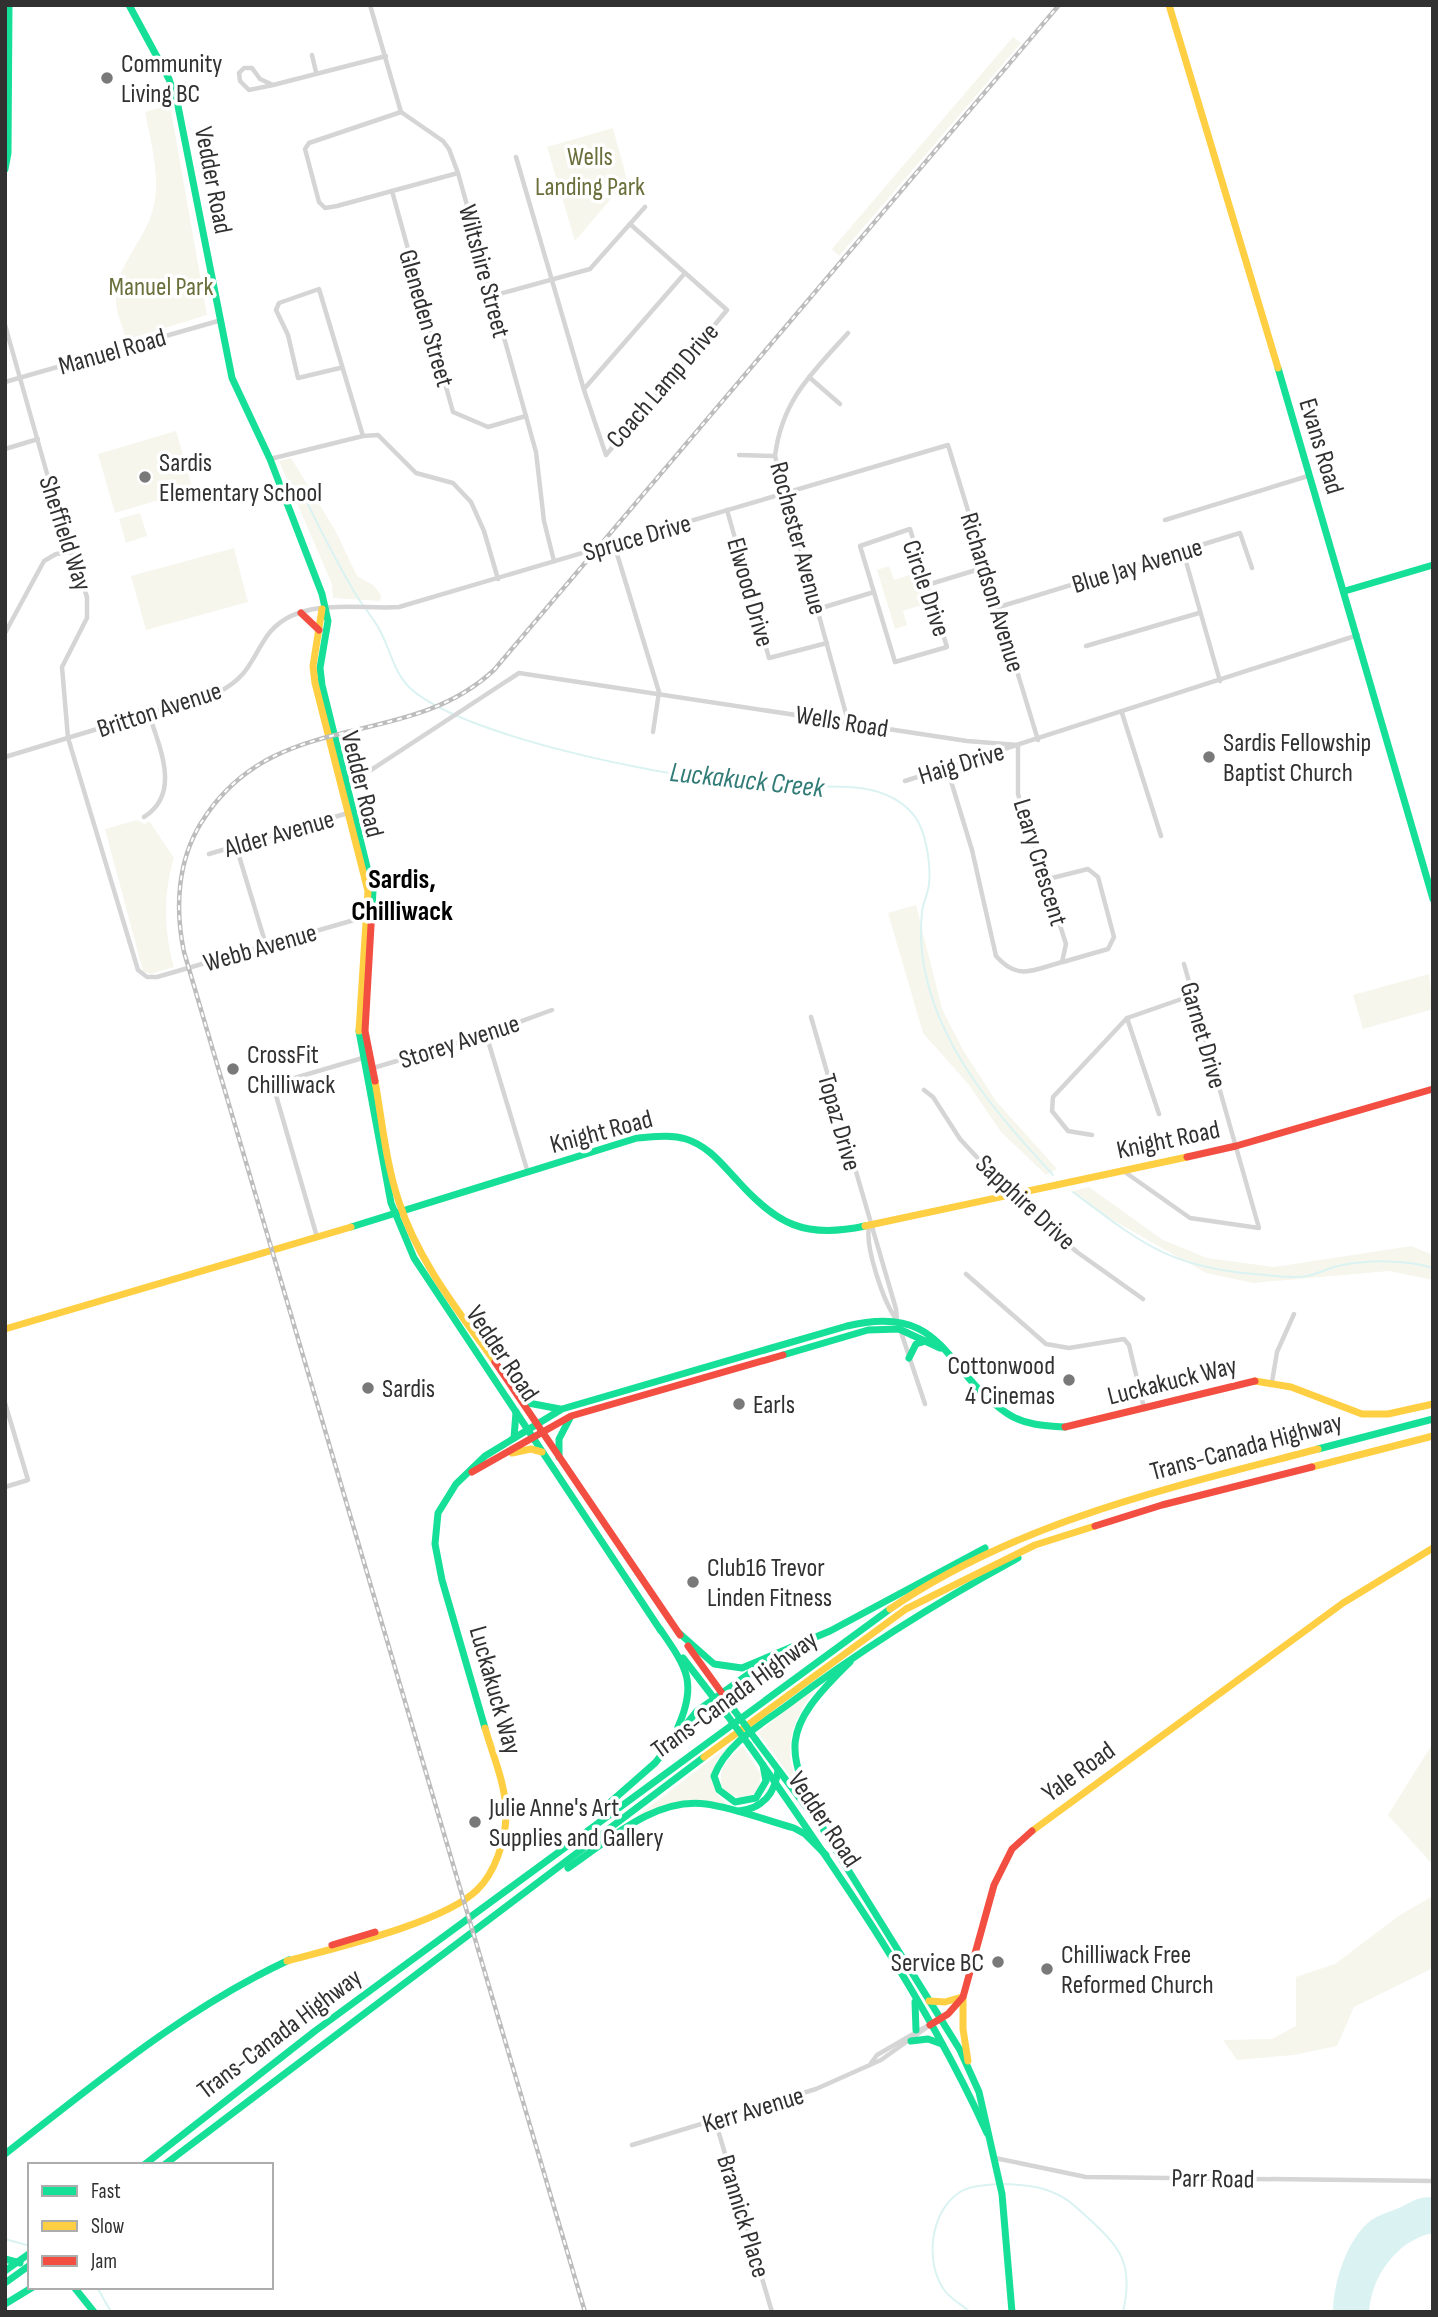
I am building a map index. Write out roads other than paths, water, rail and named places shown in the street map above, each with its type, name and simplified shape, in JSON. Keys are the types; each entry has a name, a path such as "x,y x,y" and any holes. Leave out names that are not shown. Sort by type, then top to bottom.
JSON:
{"main road":[{"path":"5,169 8,153 9,5"},
{"name":"Vedder Road","path":"129,5 169,79 178,106 218,321 232,378 270,459 315,572 328,621 320,668 349,813 366,882 370,916"},
{"name":"Evans Road","path":"1169,5 1308,476 1358,635 1433,899"},
{"path":"1345,591 1433,565"},
{"name":"Vedder Road","path":"323,606 313,666 315,684 371,881 365,1031 367,1056 398,1213 414,1258 660,1629 718,1696"},
{"path":"301,613 319,630"},
{"name":"Knight Road","path":"5,1329 398,1213 637,1138 668,1135 701,1146 723,1161 756,1201 792,1224 831,1233 1236,1146 1433,1089"},
{"name":"Vedder Road","path":"398,1213 422,1256 679,1633 718,1696 752,1743 778,1770 826,1834 940,2019"},
{"name":"Luckakuck Way","path":"5,2154 193,2012 243,1980 355,1936 411,1923 455,1907 478,1889 496,1862 504,1837 506,1816 501,1782 442,1580 435,1529 444,1498 467,1474 485,1457 562,1409 848,1326 883,1319 897,1320 926,1332 999,1408 1017,1420 1037,1426 1067,1427 1234,1384 1272,1382 1362,1414 1388,1414 1433,1404"},
{"name":"Luckakuck Way","path":"467,1474 571,1416 868,1330 899,1329 944,1350"},
{"path":"909,1357 916,1344 929,1341"},
{"path":"522,1401 562,1409"},
{"path":"514,1438 516,1410"},
{"path":"559,1457 559,1439 571,1416"},
{"name":"Trans-Canada Highway","path":"147,2163 315,2031 898,1602 990,1551 1080,1514 1148,1493 1433,1419"},
{"name":"Trans-Canada Highway","path":"167,2163 880,1627 986,1567 1061,1535 1162,1505 1433,1436"},
{"path":"503,1455 531,1449 542,1452"},
{"path":"535,1867 625,1792 655,1763 691,1717 782,1653 982,1549 1080,1514"},
{"path":"763,1765 764,1787 751,1801 732,1802 723,1796 716,1786 716,1769 729,1750 821,1678 867,1646 969,1584 1061,1535"},
{"name":"Yale Road","path":"963,1997 994,1885 1012,1849 1024,1837 1343,1603 1433,1548"},
{"path":"660,1629 686,1668 691,1688 686,1711 670,1742"},
{"path":"679,1633 703,1658 727,1669 742,1668 782,1653"},
{"path":"826,1834 796,1771 792,1739 808,1704 867,1646"},
{"name":"Vedder Road","path":"752,1743 763,1765 826,1855 930,2025"},
{"path":"733,1811 761,1806 777,1784 778,1770"},
{"path":"485,1924 597,1847 661,1809 695,1802 794,1828 811,1839 826,1855"},
{"path":"929,2001 955,2001 963,1997"},
{"path":"963,1997 930,2025 959,2071 990,2138"},
{"path":"963,1997 963,2029 969,2066 987,2117 1002,2194 1014,2309"},
{"path":"914,2000 916,2030"},
{"path":"940,2019 969,2066"},
{"path":"911,2041 928,2039 942,2044"},
{"path":"5,2271 28,2254"},
{"path":"5,2259 28,2265"},
{"path":"8,2281 28,2266"},
{"path":"5,2304 30,2289"},
{"path":"76,2289 94,2312"}],"street":[{"path":"370,5 401,112 317,138 305,149 318,202 325,208 458,173"},
{"path":"312,55 316,72"},
{"path":"273,85 260,79 252,68 244,68 239,73 240,81 249,90 273,85 316,72 386,56"},
{"name":"Wiltshire Street","path":"401,112 443,141 458,173 536,452 544,521 554,561"},
{"name":"Coach Lamp Drive","path":"516,157 584,390 606,455 727,310 630,225"},
{"name":"Gleneden Street","path":"392,191 453,412 488,427 526,416"},
{"path":"492,296 590,269 645,207"},
{"path":"584,390 685,272"},
{"path":"340,368 299,378 288,335 276,310 279,303 320,289 340,368 363,436"},
{"name":"Manuel Road","path":"5,382 218,321"},
{"name":"Sheffield Way","path":"5,325 88,605 87,618 62,667 68,738 136,965 147,977"},
{"name":"Rochester Avenue","path":"848,333 809,377 779,425 775,456 848,721"},
{"path":"809,377 840,404"},
{"path":"270,459 363,436 378,435 416,473 453,482 471,502 484,531 498,579"},
{"path":"5,449 38,439"},
{"name":"Spruce Drive","path":"323,606 366,610 399,607 948,445"},
{"name":"Richardson Avenue","path":"948,445 1038,740"},
{"path":"739,455 775,456"},
{"path":"1165,520 1308,476"},
{"name":"Elwood Drive","path":"727,510 769,658 827,643"},
{"name":"Circle Drive","path":"909,529 927,585 947,647 895,662 860,546 909,529"},
{"name":"Blue Jay Avenue","path":"999,607 1240,533 1252,568"},
{"path":"614,544 659,692 653,732"},
{"path":"1183,551 1220,682"},
{"path":"5,633 44,561 56,554 72,552"},
{"path":"927,585 986,567"},
{"path":"818,609 874,592"},
{"name":"Britton Avenue","path":"5,757 149,714 232,685 249,670 272,630 282,621 323,606"},
{"path":"1086,646 1199,613"},
{"name":"Wells Road","path":"342,777 370,770 457,716 519,673 1018,746 1358,635"},
{"path":"1122,713 1161,835"},
{"path":"144,817 163,799 166,782 149,714"},
{"name":"Haig Drive","path":"905,781 1018,746"},
{"name":"Leary Crescent","path":"947,768 972,850 996,956 1006,968 1020,973 1062,962 1066,944 1018,794 1018,746"},
{"name":"Alder Avenue","path":"209,854 349,813"},
{"path":"236,846 266,945"},
{"path":"1044,880 1088,869 1094,872 1098,877 1114,937 1108,949 1062,962"},
{"name":"Webb Avenue","path":"147,977 370,916"},
{"name":"Garnet Drive","path":"1121,1170 1190,1218 1259,1228 1184,964"},
{"path":"1092,1135 1068,1131 1052,1111 1053,1097 1127,1018 1192,995"},
{"name":"Storey Avenue","path":"369,1069 486,1034 552,1010"},
{"name":"Topaz Drive","path":"811,1017 896,1309 899,1329 925,1404"},
{"path":"1127,1018 1159,1114"},
{"path":"486,1034 528,1173"},
{"path":"250,1091 367,1056"},
{"path":"273,1085 317,1237"},
{"name":"Sapphire Drive","path":"924,1090 933,1097 960,1139 1011,1194 1077,1252 1143,1299"},
{"path":"966,1274 1046,1344 1069,1348 1124,1339 1129,1345 1144,1408"},
{"path":"1272,1382 1277,1352 1294,1314"},
{"path":"5,1403 28,1480 5,1487"},
{"name":"Kerr Avenue","path":"870,2064 877,2055 916,2030 930,2025"},
{"name":"Kerr Avenue","path":"632,2145 816,2089 911,2041 930,2025"},
{"name":"Brannick Place","path":"715,2120 772,2312"},
{"name":"Parr Road","path":"995,2158 1086,2177 1433,2180"}],"water":[{"path":"1433,2197 1433,2233 1408,2243 1388,2262 1375,2286 1369,2312 1333,2312 1339,2274 1356,2236 1373,2219 1414,2201"}],"waterway":[{"name":"Luckakuck Creek","path":"301,490 341,568 382,635 404,682 439,707 481,726 588,757 646,769 747,784 868,789 898,801 911,812 924,836 928,856 929,884 922,912 921,942 933,1001 958,1056 975,1081 1012,1130 1053,1175"},
{"name":"Luckakuck Creek","path":"1073,1192 1117,1225 1156,1249 1224,1271 1294,1277 1311,1275 1338,1266 1373,1262 1411,1263 1433,1268"},
{"path":"970,2312 947,2294 938,2279 934,2266 933,2238 942,2212 960,2192 968,2188 997,2184"},
{"path":"1003,2184 1034,2187 1057,2194 1075,2206 1109,2238 1122,2258 1125,2269 1127,2281 1123,2312"},
{"path":"5,2239 28,2245"},
{"path":"98,2289 111,2312"}],"railway":[{"path":"585,2312 184,952 179,919 183,870 193,838 201,823 231,786 265,761 302,745 421,712 459,696 494,670 1059,5"}],"place":[{"name":"Community Living BC","path":"107,78"},
{"name":"Sardis Elementary School","path":"145,477"},
{"name":"Sardis Fellowship Baptist Church","path":"1209,757"},
{"name":"CrossFit Chilliwack","path":"233,1069"},
{"name":"Cottonwood 4 Cinemas","path":"1069,1380"},
{"name":"Sardis","path":"368,1388"},
{"name":"Earls","path":"739,1404"},
{"name":"Club16 Trevor Linden Fitness","path":"693,1582"},
{"name":"Julie Anne's Art Supplies and Gallery","path":"475,1822"},
{"name":"Service BC","path":"998,1962"},
{"name":"Chilliwack Free Reformed Church","path":"1047,1969"}],"district":[{"name":"Sardis, Chilliwack","path":"402,894"}],"park label":[{"name":"Wells Landing Park","path":"590,171"},
{"name":"Manuel Park","path":"161,286"}]}
